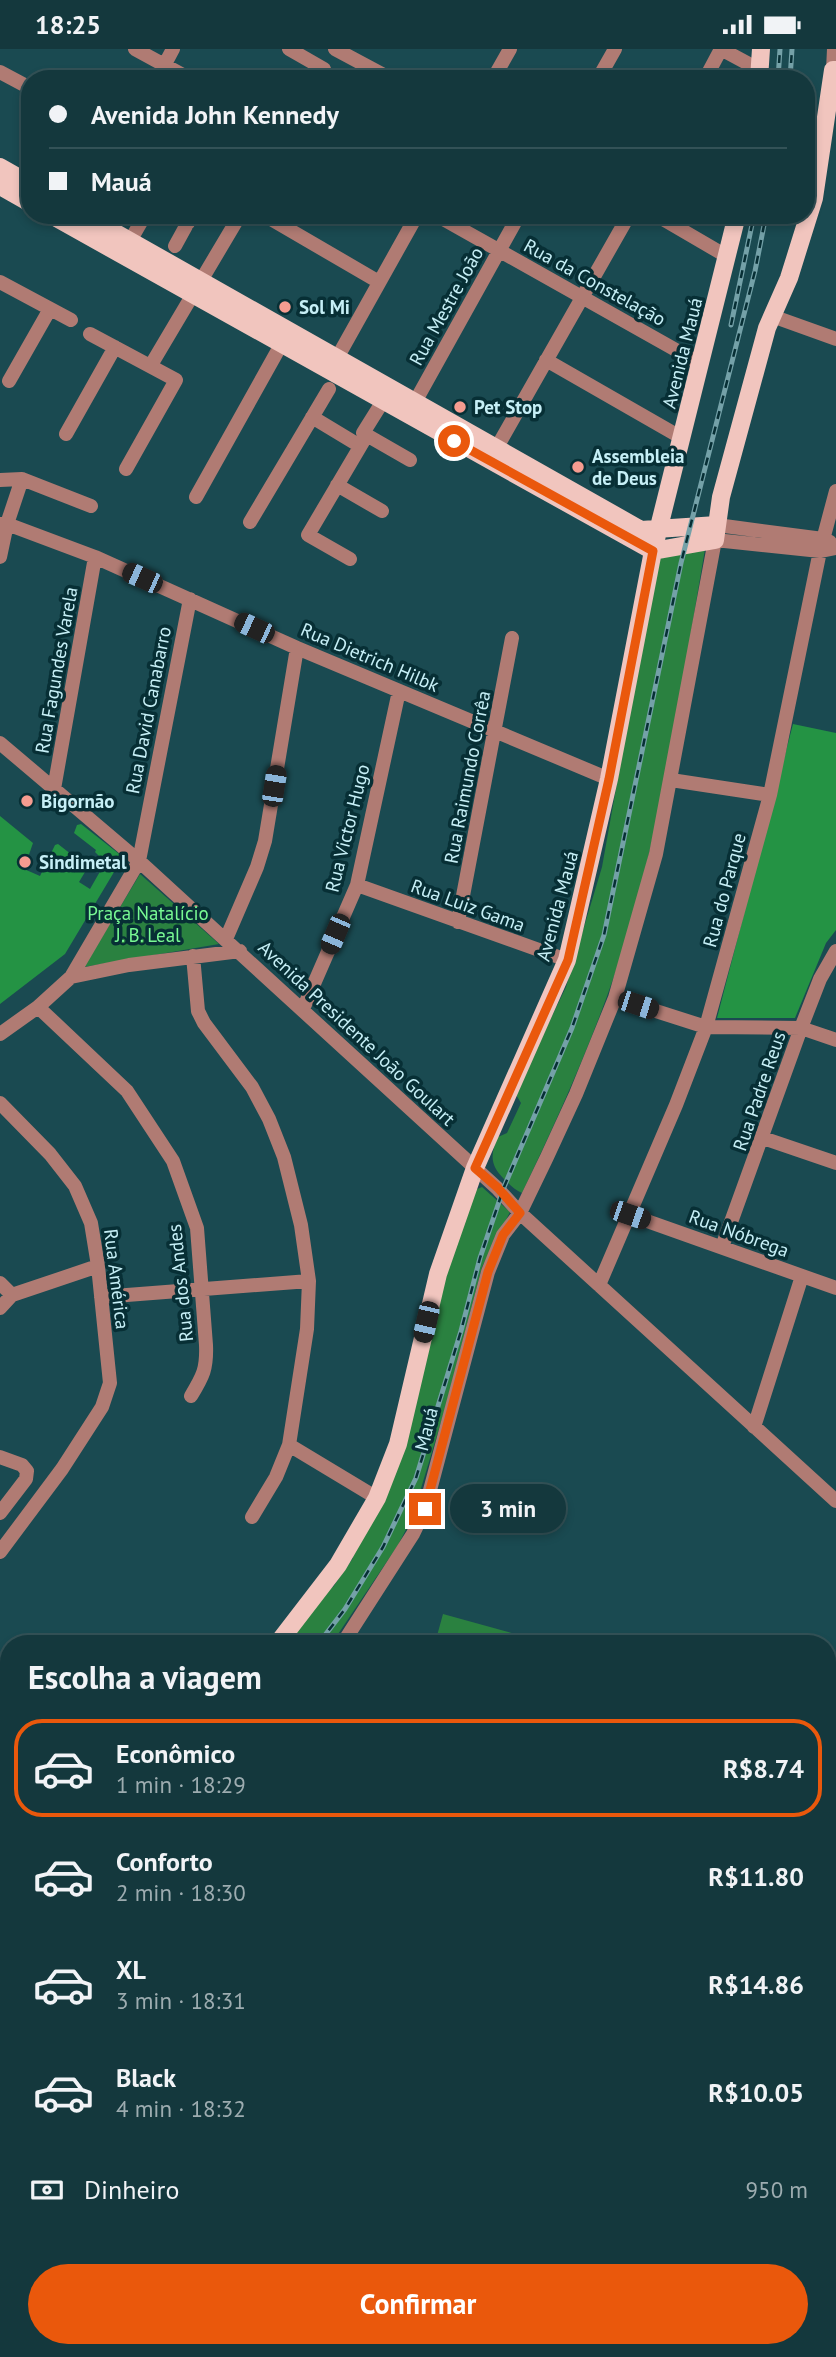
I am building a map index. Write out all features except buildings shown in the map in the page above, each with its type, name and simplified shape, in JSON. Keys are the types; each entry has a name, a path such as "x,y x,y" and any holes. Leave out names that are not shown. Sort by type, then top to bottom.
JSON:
{"main road":[{"path":"759,70 761,49"},
{"path":"815,192 833,91 834,70"},
{"path":"0,167 21,179"},
{"path":"0,186 21,198"},
{"path":"87,224 198,288 332,373 412,408 653,551 716,532"},
{"path":"90,224 130,241 282,343 332,373 383,401 412,408"},
{"name":"Avenida Mauá","path":"284,1635 338,1565 377,1498 398,1444 438,1274 475,1168 568,960 609,779 658,529 735,224"},
{"path":"716,532 721,498 772,316 806,224"},
{"path":"493,454 640,530 716,532"}],"street":[{"path":"135,49 173,70"},
{"path":"161,70 173,49"},
{"path":"289,49 316,70"},
{"path":"323,70 335,49 374,70"},
{"path":"498,70 510,49"},
{"path":"603,70 615,49"},
{"path":"710,70 721,49 753,70"},
{"path":"834,49 834,70"},
{"path":"0,72 21,83"},
{"path":"130,241 140,224"},
{"path":"175,246 183,224"},
{"path":"151,365 235,224"},
{"path":"279,224 379,282"},
{"path":"250,522 312,417 379,282 412,224"},
{"name":"Rua da Constelação","path":"452,224 699,363"},
{"name":"Rua Mestre João","path":"412,408 514,224"},
{"path":"493,454 624,224"},
{"path":"672,224 729,257"},
{"path":"0,282 71,320"},
{"path":"9,381 50,309"},
{"path":"772,316 836,339"},
{"path":"90,334 176,380 126,469"},
{"path":"196,497 282,343"},
{"path":"66,434 115,347"},
{"path":"546,360 682,438"},
{"path":"350,559 308,535 364,441 363,433 383,401"},
{"path":"312,417 410,460"},
{"path":"0,557 4,524 22,479"},
{"path":"0,480 22,479 91,506"},
{"path":"337,485 382,511"},
{"name":"Rua do Parque","path":"599,1285 706,1027 770,795 829,546 836,491"},
{"name":"Rua Dietrich Hilbk","path":"4,524 95,557 297,648 609,779"},
{"path":"520,1213 576,1094 615,997 656,853 716,532 829,546"},
{"name":"Rua Fagundes Varela","path":"54,789 95,557"},
{"name":"Rua David Canabarro","path":"71,977 139,861 190,599"},
{"name":"Rua Raimundo Corrêa","path":"458,922 512,638"},
{"path":"226,939 257,867 265,841 297,648"},
{"name":"Rua Victor Hugo","path":"303,1009 357,884 399,691"},
{"name":"Avenida Presidente João Goulart","path":"0,743 240,951 498,1188 520,1213 836,1501"},
{"path":"671,780 770,795"},
{"name":"Rua Luiz Gama","path":"357,884 568,960"},
{"path":"0,1034 38,1007 71,977 129,965 240,951"},
{"name":"Rua Padre Reus","path":"722,1247 801,1028 820,979 836,951"},
{"path":"193,956 198,1011 252,1087 270,1119 284,1157 301,1225 309,1281 307,1329 289,1445 276,1477 252,1517"},
{"path":"615,997 706,1027 801,1028 836,1040"},
{"name":"Rua dos Andes","path":"38,1007 127,1091 173,1161 197,1228 207,1364 204,1375 191,1396"},
{"name":"Rua América","path":"0,1103 50,1154 75,1186 91,1223 110,1383 102,1407 62,1469 0,1552"},
{"path":"763,1138 836,1163"},
{"name":"Mauá","path":"348,1635 425,1509 488,1272 503,1235 520,1213"},
{"name":"Rua Nóbrega","path":"630,1215 836,1288"},
{"path":"0,1308 12,1295 98,1266"},
{"path":"754,1427 802,1276"},
{"path":"101,1297 309,1281"},
{"path":"0,1283 12,1295"},
{"path":"289,1445 377,1498"},
{"path":"0,1457 22,1465 27,1471 26,1479 0,1513"}],"green space":[{"path":"705,549 663,790 628,933 606,1000 580,1065 522,1193 499,1174 493,1159 494,1149 498,1137 507,1133 521,1103 515,1093 566,987 602,867 657,559"},
{"path":"793,724 836,733 836,930 826,943 795,1018 717,1018"},
{"path":"0,816 33,843 24,869 40,876 55,845 58,844 85,865 81,870 85,872 79,882 90,889 102,868 96,850 74,833 77,825 81,824 123,857 65,954 0,1004"},
{"name":"Praça Natalício J. B. Leal","path":"140,874 219,944 84,967"},
{"path":"482,1187 510,1212 482,1267 445,1409 412,1518 398,1545 337,1635 294,1635 353,1558 352,1551 381,1501 445,1276 475,1190"},
{"path":"443,1614 519,1635 437,1635"}],"railway":[{"path":"779,70 780,49"},
{"path":"791,70 792,49"},
{"path":"731,325 752,224"},
{"path":"325,1635 345,1609 383,1547 416,1478 461,1331 480,1258 504,1187 572,1028 604,935 681,563 755,271 764,224"}],"place":[{"name":"Sol Mi","path":"285,307"},
{"name":"Pet Stop","path":"460,407"},
{"name":"Assembleia de Deus","path":"578,467"},
{"name":"Bigornão","path":"27,801"},
{"name":"Sindimetal","path":"25,862"}],"route":[{"path":"425,1509 488,1272 503,1235 520,1213 498,1188 475,1168 568,960 609,779 653,551 454,441"}]}
